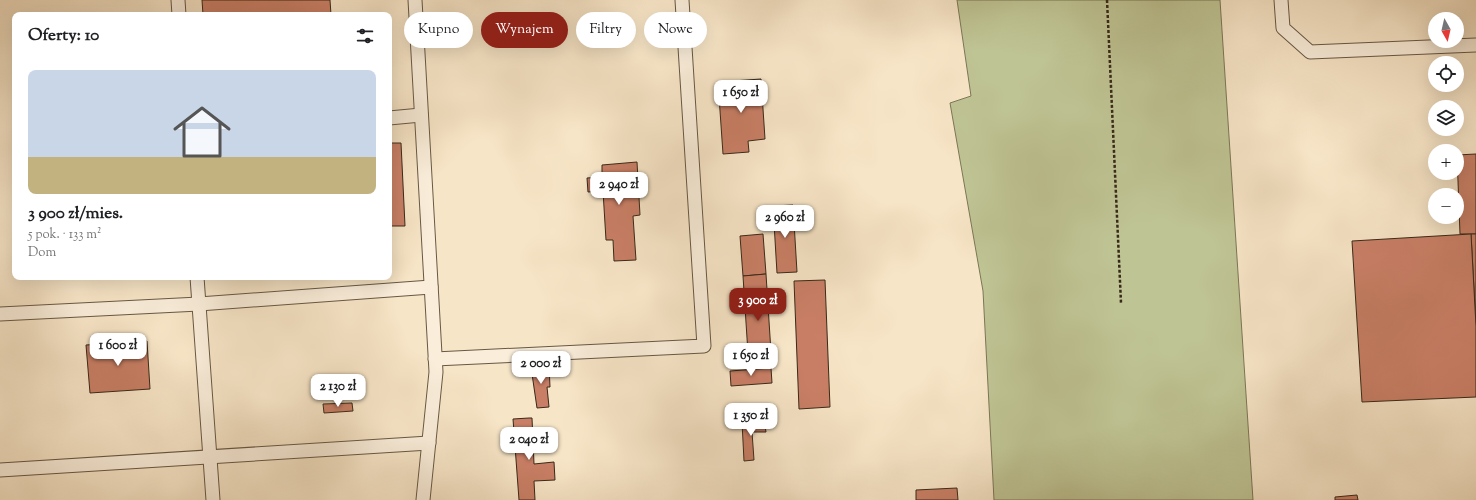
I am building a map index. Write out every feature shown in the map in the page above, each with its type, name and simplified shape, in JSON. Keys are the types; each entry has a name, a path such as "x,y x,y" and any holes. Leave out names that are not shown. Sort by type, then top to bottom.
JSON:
{"lane":[{"path":"178,0 179,12"},
{"path":"415,0 436,372 423,500"},
{"path":"435,359 704,346 682,0"},
{"path":"1281,0 1283,28 1310,52 1476,45"},
{"path":"392,118 421,115"},
{"path":"197,280 213,500"},
{"path":"0,314 199,304 431,287"},
{"path":"0,470 210,458 429,443"}],"path":[{"path":"1107,0 1121,303"}],"green space":[{"path":"957,0 1220,0 1253,500 994,500 983,291 950,103 971,96"}],"building":[{"path":"202,0 330,0 331,12 203,12"},
{"path":"761,79 765,139 748,141 749,152 723,154 718,82"},
{"path":"392,143 401,143 405,226 392,226"},
{"path":"1476,154 1476,234 1460,234 1460,224 1464,224 1464,188 1458,188 1458,180 1464,180 1464,155"},
{"path":"637,162 640,215 633,216 636,260 614,261 613,240 606,240 603,191 588,192 587,178 602,177 602,165"},
{"path":"793,205 797,272 777,273 773,206"},
{"path":"763,234 766,274 743,276 740,236"},
{"path":"1471,234 1476,234 1476,326"},
{"path":"1471,234 1476,326 1476,397 1362,402 1352,241"},
{"path":"766,274 772,368 749,369 743,276"},
{"path":"825,280 830,407 799,409 794,281"},
{"path":"147,341 150,389 90,393 86,345"},
{"path":"549,365 550,387 547,387 549,407 537,408 531,367"},
{"path":"771,368 772,383 731,386 730,371"},
{"path":"352,403 353,411 324,413 323,404"},
{"path":"532,418 534,464 554,462 555,480 534,481 535,500 519,500 513,419"},
{"path":"764,419 766,432 752,432 754,460 744,461 742,422"},
{"path":"957,488 958,500 916,500 916,490"},
{"path":"1357,495 1358,500 1335,500 1335,497"}]}
